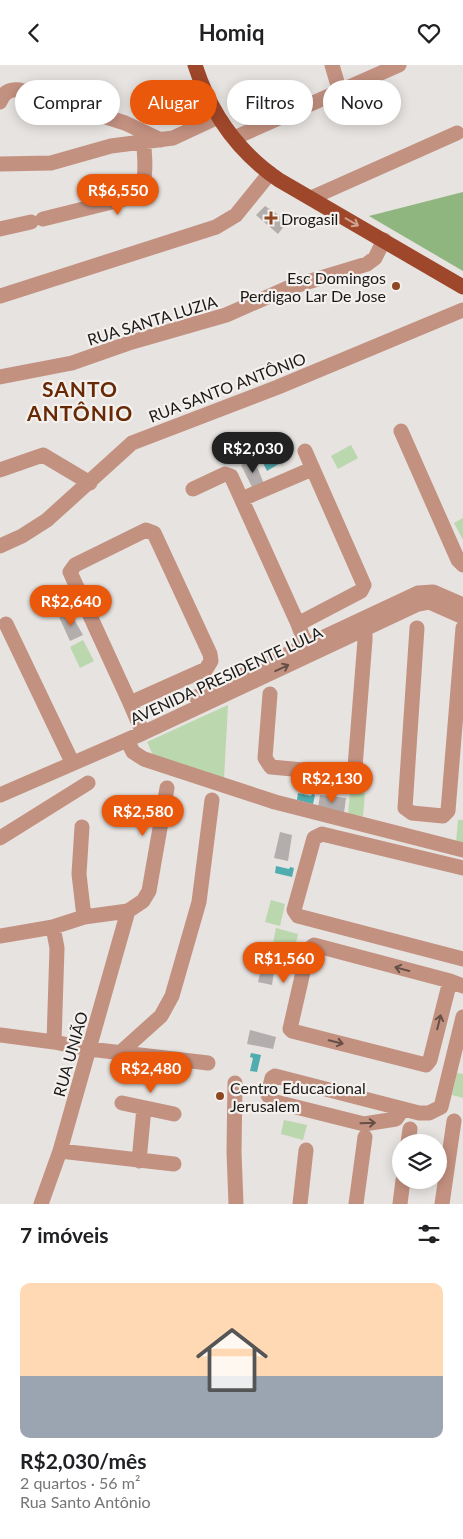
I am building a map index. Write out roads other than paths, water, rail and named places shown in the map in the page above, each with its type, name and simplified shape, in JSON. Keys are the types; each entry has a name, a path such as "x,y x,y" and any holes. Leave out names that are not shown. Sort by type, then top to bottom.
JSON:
{"main road":[{"path":"195,65 205,93 218,117 234,138 270,173 463,287"}],"street":[{"path":"332,65 337,80"},
{"path":"365,80 399,65"},
{"path":"0,102 6,92 15,90"},
{"path":"234,138 323,99"},
{"path":"0,164 52,163 111,146 161,140 184,134 218,117"},
{"path":"120,121 161,140"},
{"path":"311,198 457,133"},
{"path":"0,229 128,198 137,193 144,183 144,142"},
{"path":"0,296 216,227 236,215 270,173"},
{"name":"RUA SANTA LUZIA","path":"0,377 61,367 132,342 226,315 288,288 367,264 376,258 384,241"},
{"name":"RUA SANTO ANTÔNIO","path":"0,546 35,529 90,483 120,452 145,437 278,387 463,311"},
{"path":"401,431 458,560 463,565"},
{"path":"298,624 361,591 364,585 305,451"},
{"path":"0,469 43,455 90,483"},
{"path":"242,499 312,469"},
{"path":"193,489 228,474 242,499 308,650"},
{"path":"130,703 206,669 210,661 210,654 154,533 149,530 76,565 70,572 141,729"},
{"name":"AVENIDA PRESIDENTE LULA","path":"127,740 141,729 362,625 426,591 463,605"},
{"name":"AVENIDA PRESIDENTE LULA","path":"362,625 422,602 463,617"},
{"path":"6,624 72,763"},
{"path":"270,694 265,758 267,764 271,767 281,768 347,773 352,771 356,767 362,625"},
{"path":"417,628 405,808 412,813 443,815 448,811 463,628"},
{"path":"0,795 127,740 133,751 144,759 275,802 463,850"},
{"path":"0,838 88,783"},
{"path":"0,936 53,927 84,917 128,911 143,901 149,891 167,788"},
{"path":"121,1052 161,1016 172,996 199,902 212,800"},
{"path":"82,827 79,874 84,917"},
{"path":"463,868 322,834 314,838 294,911 298,916 463,959"},
{"name":"RUA UNIÃO","path":"41,1204 60,1151 128,911"},
{"path":"53,927 56,948 54,1042"},
{"path":"314,945 456,984 430,1060 426,1065 290,1029 308,950 314,945"},
{"path":"403,1109 396,1119 364,1124 272,1101 268,1095 272,1078 275,1076 403,1109 429,1113 441,1107 463,1017"},
{"path":"0,1035 89,1049 208,1063"},
{"path":"235,1083 234,1152 236,1204"},
{"path":"122,1103 174,1114"},
{"path":"138,1161 144,1109"},
{"path":"442,1204 454,1121"},
{"path":"356,1204 365,1137"},
{"path":"300,1204 306,1150"},
{"path":"60,1151 174,1164"},
{"path":"400,1204 402,1189"}],"water":[{"path":"276,456 282,462 267,471 263,463"},
{"path":"55,593 56,595 60,593 66,607 59,611 51,595"},
{"path":"298,793 315,795 313,804 297,800"},
{"path":"276,866 289,869 290,867 294,868 292,877 275,873"},
{"path":"280,950 289,952 285,969 278,968 281,955 279,954"},
{"path":"251,1053 261,1055 257,1072 250,1071 253,1058 250,1057"}],"place":[{"name":"Drogasil","path":"271,218"},
{"name":"Esc Domingos Perdigao Lar De Jose","path":"396,286"},
{"name":"Centro Educacional Jerusalem","path":"220,1096"}],"district":[{"name":"SANTO ANTÔNIO","path":"80,400"}]}
